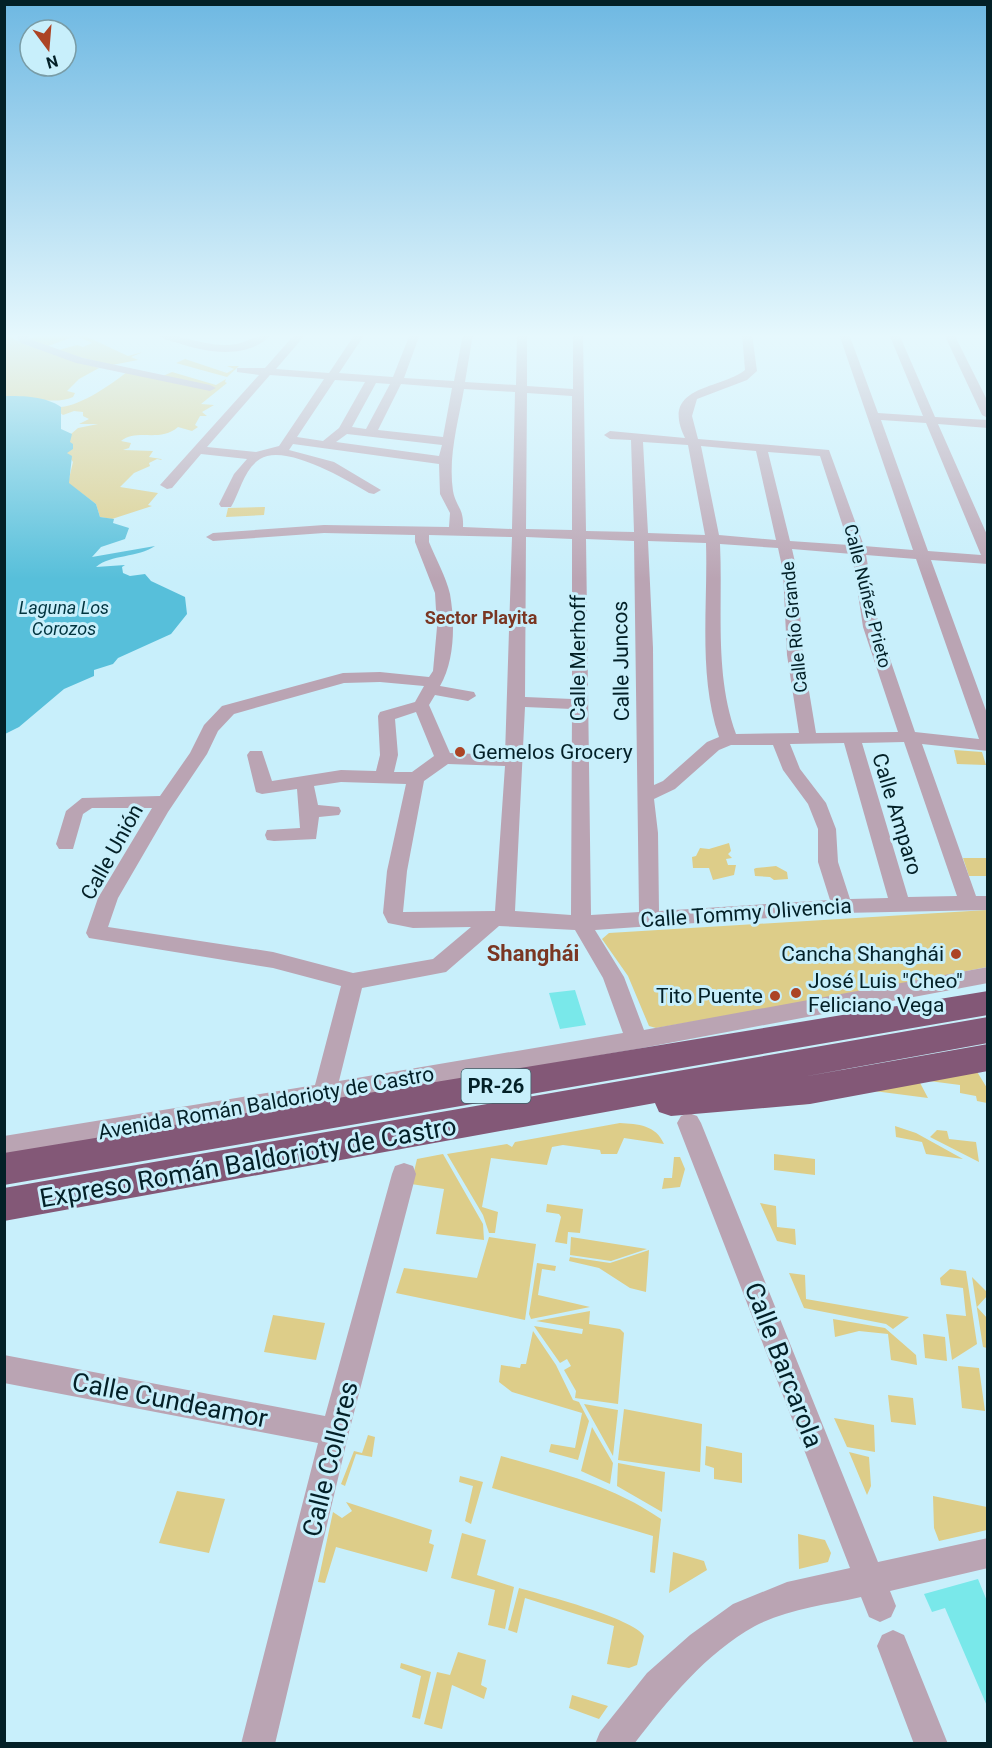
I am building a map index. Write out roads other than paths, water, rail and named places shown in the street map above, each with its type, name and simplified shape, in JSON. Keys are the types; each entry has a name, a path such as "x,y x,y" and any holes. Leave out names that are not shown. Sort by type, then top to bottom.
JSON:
{"highway":[{"name":"Expreso Román Baldorioty de Castro","path":"4,1169 987,1003"},
{"name":"Expreso Román Baldorioty de Castro","path":"4,1205 987,1030"},
{"path":"552,1107 778,1094 987,1057"}],"street":[{"path":"167,484 230,416"},
{"path":"279,451 290,440 306,416"},
{"path":"325,444 344,430 352,416"},
{"path":"370,433 379,416"},
{"path":"454,416 445,461 447,494 457,513 456,531"},
{"path":"499,919 517,702 521,416"},
{"name":"Calle Merhoff","path":"578,416 580,923"},
{"path":"686,416 687,432 694,442 713,539 715,655 721,723 729,740"},
{"path":"987,424 873,416 987,741"},
{"path":"929,416 987,555"},
{"path":"344,430 450,442"},
{"path":"610,435 761,447"},
{"name":"Calle Juncos","path":"637,437 645,648 645,796 649,833 649,919"},
{"path":"290,440 445,461"},
{"name":"Calle Núñez Prieto","path":"761,447 823,453 858,550 871,627 910,738 978,903"},
{"name":"Calle Río Grande","path":"761,447 793,590 795,655 808,737"},
{"path":"200,450 256,456 279,451 329,465 374,490"},
{"path":"226,504 240,474 256,456"},
{"path":"213,537 324,529 456,531 713,539 987,560"},
{"path":"384,776 389,755 386,716 421,705 441,671 444,607 439,584 422,542 422,530"},
{"name":"Calle Unión","path":"468,696 432,686 380,677 343,678 311,694 228,710 218,718 108,898 96,933 273,960 353,981 438,966 499,919"},
{"path":"517,702 578,704"},
{"path":"421,705 444,758"},
{"path":"645,796 669,785 713,746 729,740 850,736 910,738 987,746"},
{"name":"Calle Amparo","path":"850,736 900,904"},
{"path":"779,738 792,770 817,803 827,829 828,862 842,906"},
{"path":"256,755 264,787 305,783 341,776 416,778 444,758 512,761"},
{"name":"Calle Tommy Olivencia","path":"416,778 397,871 393,913 395,918 403,921 499,919 580,923 842,906 978,903"},
{"path":"274,836 309,834 310,811 305,783"},
{"path":"66,844 75,811 88,802 166,802"},
{"path":"310,811 332,811"},
{"path":"580,923 613,977 637,1040"},
{"name":"Avenida Román Baldorioty de Castro","path":"4,1147 637,1040 987,975"},
{"path":"324,1094 353,981"},
{"name":"Calle Barcarola","path":"689,1123 874,1593"},
{"name":"Calle Collores","path":"258,1743 404,1174"},
{"name":"Calle Cundeamor","path":"4,1369 336,1432"},
{"path":"612,1743 659,1685 701,1646 744,1615 787,1598 874,1593 987,1553"},
{"path":"893,1646 931,1743"}],"water":[{"name":"Laguna Los Corozos","path":"5,416 61,416 61,429 72,434 70,442 73,444 73,449 67,453 72,456 69,483 96,504 100,517 114,519 113,523 129,528 125,539 101,547 92,557 155,546 141,553 109,560 96,567 125,565 122,567 123,573 130,576 145,574 151,581 185,597 187,614 171,634 118,658 113,664 94,670 94,676 64,689 19,727 5,734"}],"place":[{"name":"Gemelos Grocery","path":"460,752"},
{"name":"Cancha Shanghái","path":"956,954"},
{"name":"José Luis \"Cheo\" Feliciano Vega","path":"796,993"},
{"name":"Tito Puente","path":"775,996"}],"district":[{"name":"Sector Playita","path":"481,617"},
{"name":"Shanghái","path":"533,953"}]}
